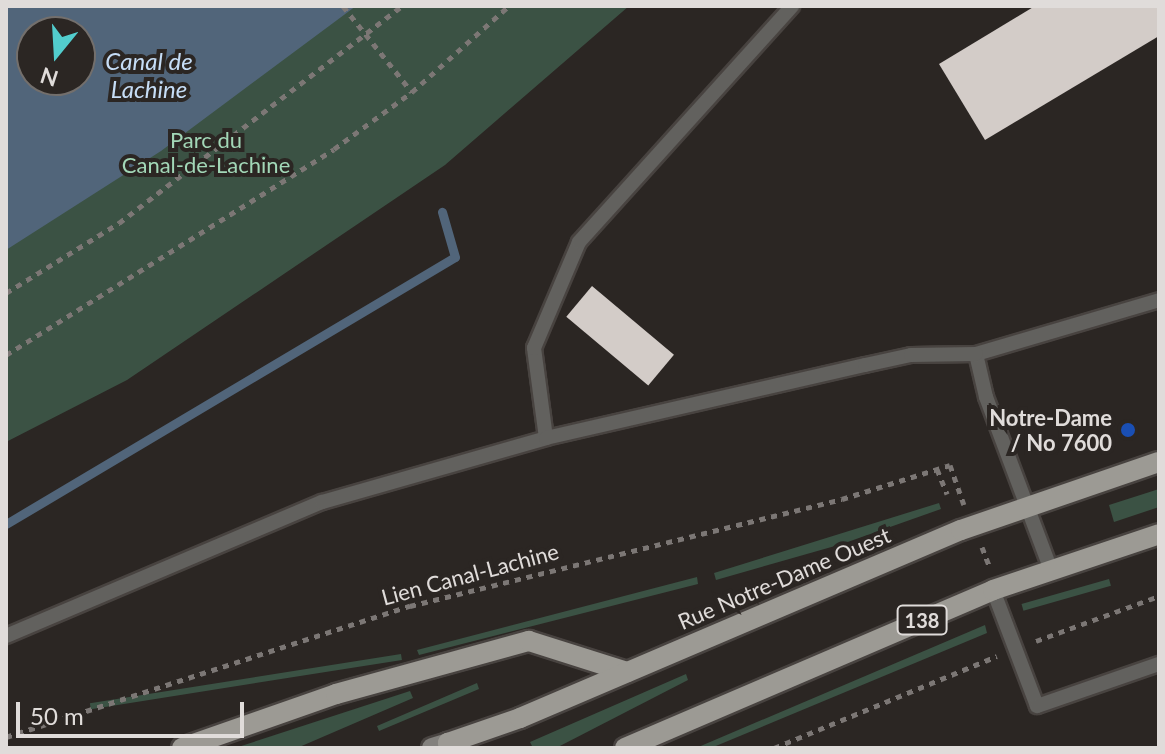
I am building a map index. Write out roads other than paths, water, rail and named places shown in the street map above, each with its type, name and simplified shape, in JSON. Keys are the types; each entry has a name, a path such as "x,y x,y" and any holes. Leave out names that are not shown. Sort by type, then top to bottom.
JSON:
{"main road":[{"name":"Rue Notre-Dame Ouest","path":"444,746 972,526 1159,462"},
{"name":"138","path":"625,748 996,590 1159,534"},
{"path":"182,748 336,694 529,641 627,672"}],"lane":[{"path":"546,438 534,348 579,242 792,6"},
{"path":"6,636 322,502 546,438 911,355 976,354 1159,300"},
{"path":"976,354 1051,570"},
{"path":"996,590 1037,706 1159,664"}],"water":[{"name":"Canal de Lachine","path":"6,6 356,6 161,151 6,250"}],"waterway":[{"path":"6,524 455,257 442,212"}],"place":[{"name":"Notre-Dame / No 7600","path":"1128,430"}],"park label":[{"name":"Parc du Canal-de-Lachine","path":"206,152"}]}
